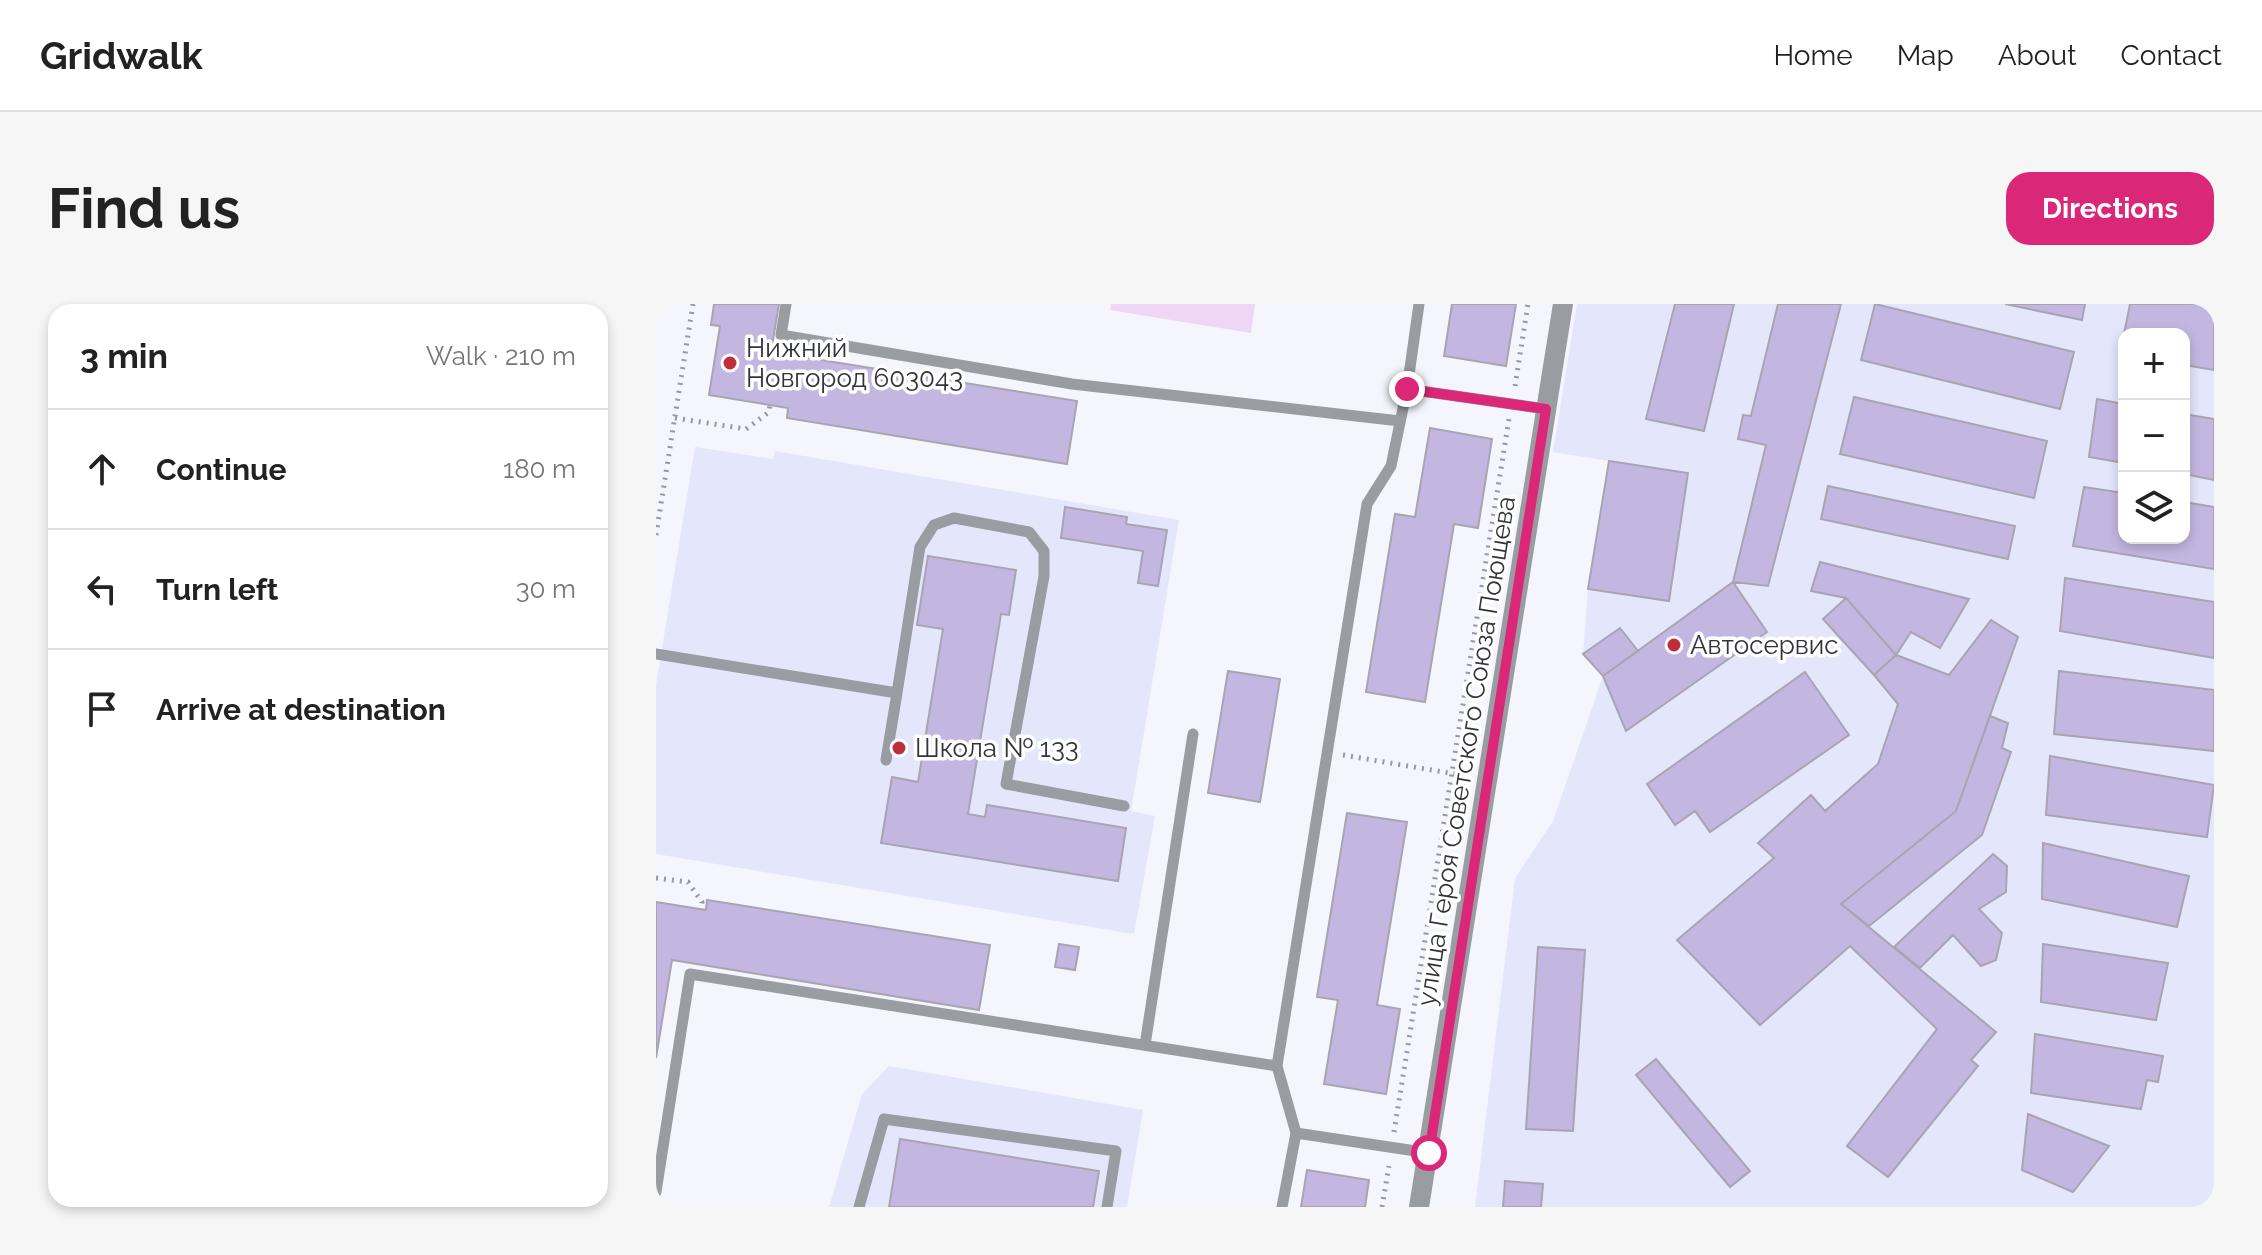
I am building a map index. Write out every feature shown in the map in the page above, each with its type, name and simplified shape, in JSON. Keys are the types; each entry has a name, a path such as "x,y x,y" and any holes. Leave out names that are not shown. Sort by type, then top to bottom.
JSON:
{"street":[{"name":"улица Героя Советского Союза Поющева","path":"1419,1207 1563,304"}],"lane":[{"path":"786,304 781,335 1072,384 1400,421"},
{"path":"1282,1207 1296,1133 1277,1066 1367,504 1391,466 1407,389 1419,304"},
{"path":"1407,389 1546,409"},
{"path":"886,760 920,547 934,525 954,518 1029,532 1044,551 1044,576 1006,784 1124,806"},
{"path":"656,654 897,693"},
{"path":"1145,1045 1193,734"},
{"path":"656,1192 690,974 1277,1066"},
{"path":"859,1207 884,1119 1116,1151 1107,1207"},
{"path":"1296,1133 1429,1153"}],"path":[{"path":"656,535 693,304"},
{"path":"1382,1207 1528,304"},
{"path":"675,418 746,429 769,412 770,405"},
{"path":"1327,753 1488,779"},
{"path":"656,878 688,882 702,902 701,909"}],"shaded area":[{"path":"1111,304 1255,304 1251,333 1110,310"},
{"path":"1577,304 2214,304 2214,1207 1475,1207 1515,878 1553,821 1603,676 1583,654 1588,589 1609,461 1553,452"},
{"name":"Школа № 133","path":"695,447 773,459 775,451 1179,520 1131,811 1155,816 1134,934 656,854 656,685"},
{"path":"889,1066 1143,1110 1127,1207 829,1207 862,1094"}],"building":[{"path":"714,304 779,304 771,352 1077,401 1067,464 787,418 788,408 709,395 720,326 711,325"},
{"path":"1452,304 1516,304 1506,366 1444,356"},
{"path":"1675,304 1734,304 1704,431 1646,419"},
{"path":"1778,304 1841,304 1768,586 1733,582 1766,445 1738,439 1743,415 1751,416"},
{"path":"1875,304 2074,352 2060,409 1861,360"},
{"path":"2005,304 2085,304 2082,320"},
{"path":"2130,304 2214,304 2214,370 2190,366 2190,328 2125,328"},
{"path":"1854,397 2047,441 2034,498 1840,454"},
{"path":"2097,399 2118,403 2118,462 2089,457"},
{"path":"2190,415 2214,419 2214,480 2190,475"},
{"path":"1430,428 1492,439 1478,528 1454,524 1425,702 1366,692 1395,514 1415,517"},
{"path":"1609,461 1688,473 1669,601 1588,589"},
{"path":"1828,486 2015,526 2008,559 1821,519"},
{"path":"2084,487 2118,492 2118,544 2190,544 2190,503 2214,507 2214,569 2073,546"},
{"path":"1065,507 1127,517 1126,524 1167,530 1158,586 1138,583 1143,551 1061,538"},
{"path":"928,556 1016,570 1009,615 1001,614 968,814 985,817 987,805 1126,828 1118,881 881,843 892,777 918,782 943,629 917,625"},
{"path":"1820,562 1969,599 1940,648 1911,632 1896,655 1846,598 1811,591"},
{"path":"2065,578 2214,602 2214,658 2060,631"},
{"path":"1733,582 1767,632 1626,731 1603,676"},
{"path":"1846,598 1896,655 1874,675 1823,619"},
{"path":"1991,620 2018,637 1956,811 1841,904 1996,1032 1971,1060 1978,1066 1888,1177 1847,1146 1937,1029 1850,946 1760,1025 1677,940 1774,858 1758,843 1811,795 1825,811 1878,764 1898,704 1874,675 1896,655 1949,675"},
{"path":"1620,628 1638,651 1603,676 1583,654"},
{"path":"1228,671 1280,679 1260,802 1208,793"},
{"path":"2059,671 2214,690 2214,751 2054,734"},
{"path":"1805,672 1849,735 1710,832 1695,811 1675,825 1647,784"},
{"path":"1990,716 2008,723 2002,748 2011,752 1982,835 1869,926 1841,904 1956,811"},
{"path":"2050,756 2214,785 2207,837 2046,815"},
{"path":"1347,813 1407,822 1377,1005 1400,1009 1386,1094 1324,1084 1338,1000 1317,997"},
{"path":"2043,843 2189,876 2177,927 2042,899"},
{"path":"1993,854 2007,866 2006,892 1979,909 2002,933 1996,960 1981,966 1953,935 1920,968 1894,947"},
{"path":"707,900 990,945 979,1010 672,960 656,1058 656,902 706,910"},
{"path":"1059,944 1079,947 1075,970 1055,967"},
{"path":"2043,944 2168,963 2156,1020 2041,1002"},
{"path":"1538,947 1585,950 1573,1131 1526,1129"},
{"path":"2035,1034 2163,1056 2158,1082 2147,1080 2141,1109 2031,1093"},
{"path":"1656,1059 1750,1171 1730,1187 1636,1075"},
{"path":"2028,1114 2109,1146 2073,1192 2022,1170"},
{"path":"900,1139 1099,1171 1093,1207 889,1207"},
{"path":"1307,1170 1369,1180 1365,1207 1301,1207"},
{"path":"1505,1181 1543,1184 1541,1207 1503,1207"}],"place":[{"name":"Нижний Новгород 603043","path":"730,363"},
{"name":"Автосервис","path":"1674,645"},
{"name":"Школа № 133","path":"899,748"}],"route":[{"path":"1407,389 1546,409 1429,1153"}]}
